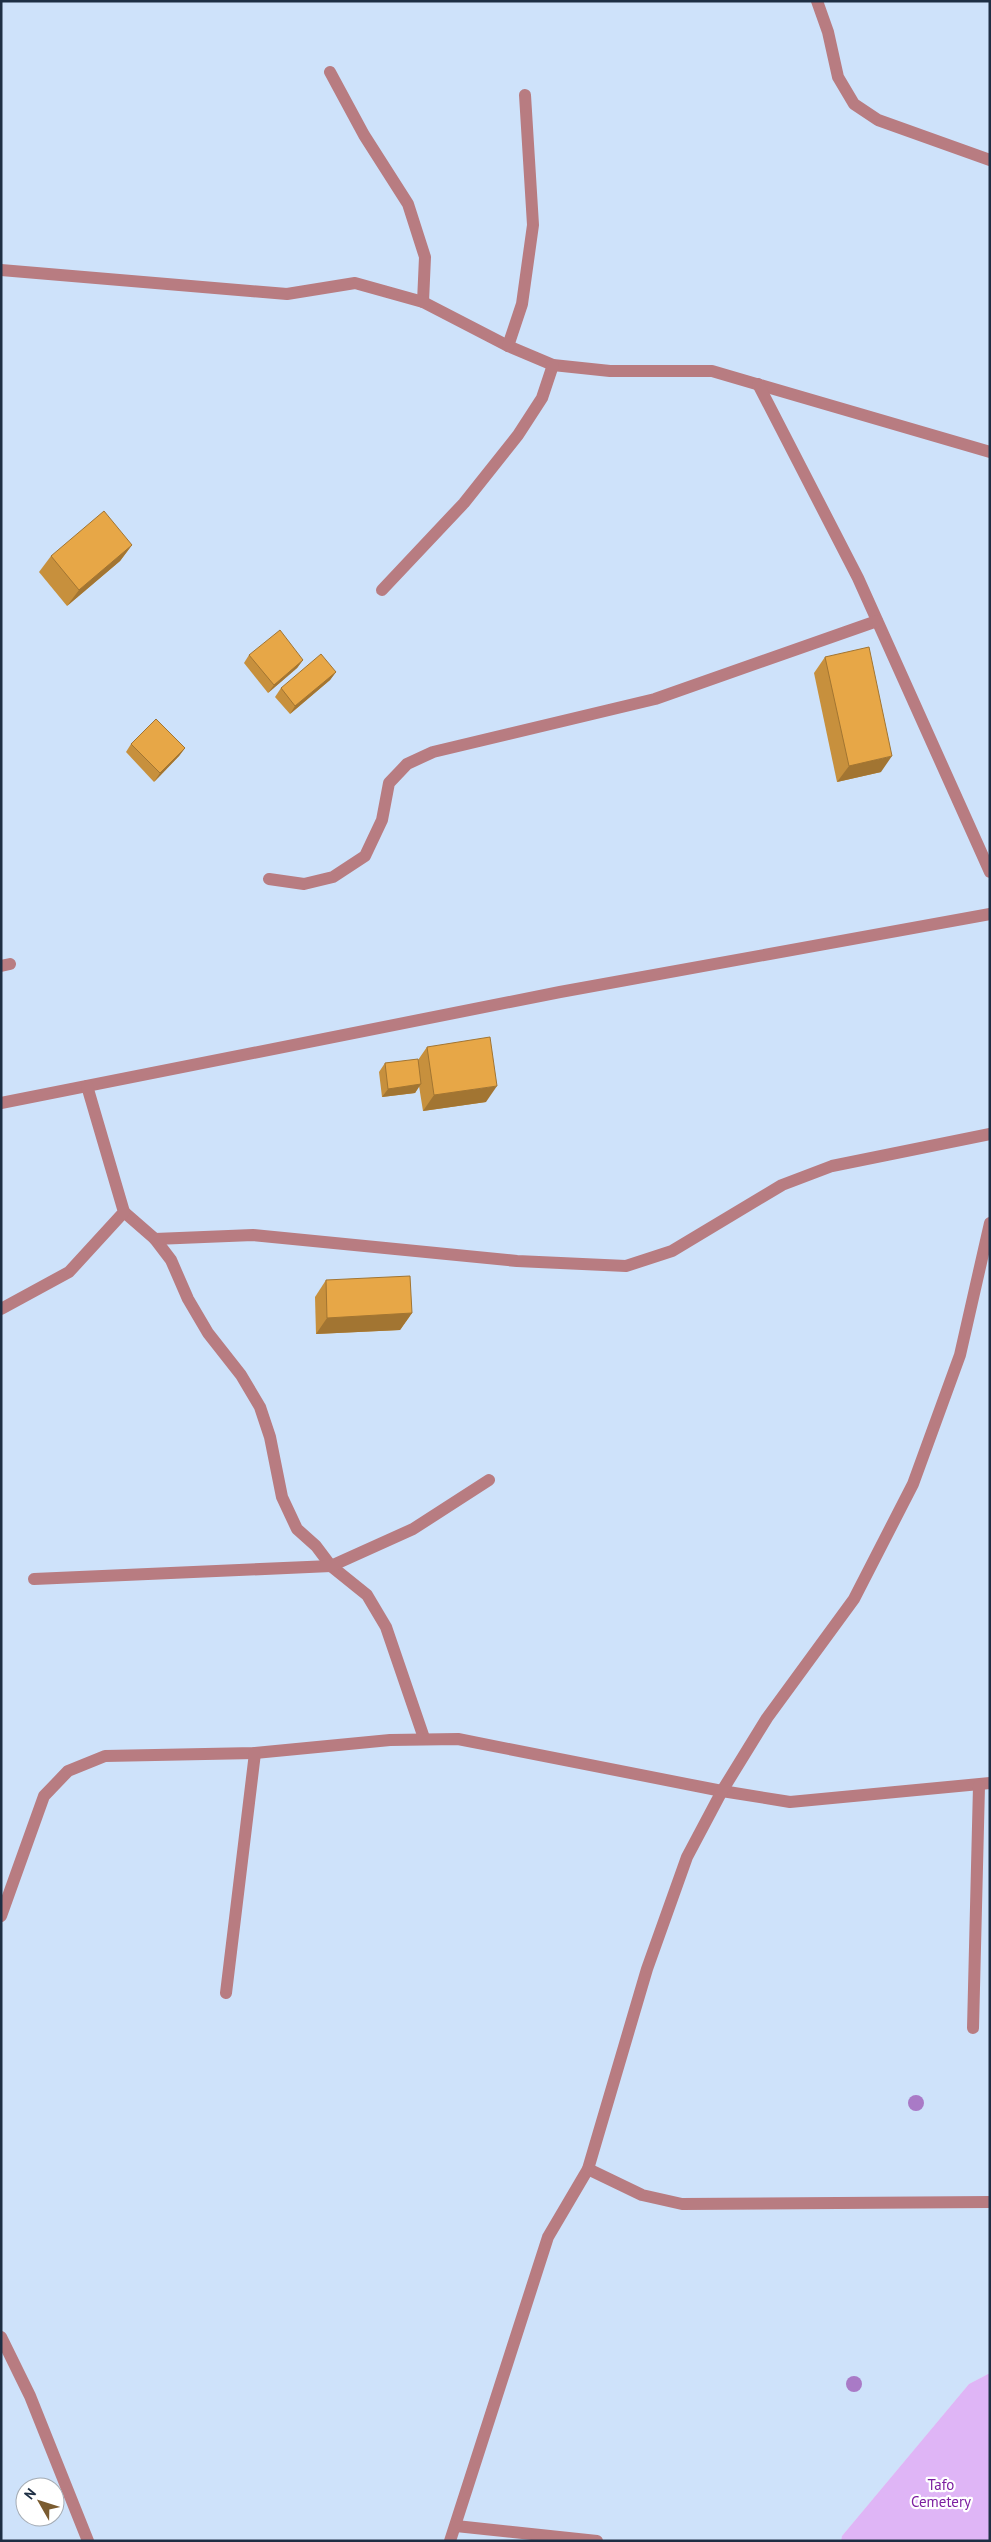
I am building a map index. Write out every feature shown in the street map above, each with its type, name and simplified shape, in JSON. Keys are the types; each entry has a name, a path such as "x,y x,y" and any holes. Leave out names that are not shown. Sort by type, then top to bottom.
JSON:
{"street":[{"path":"817,1 828,32 838,76 854,104 878,120 990,160"},
{"path":"330,72 364,135 408,204 425,257 423,302"},
{"path":"508,346 522,304 533,225 525,95"},
{"path":"1,270 287,294 355,284 423,302 508,346 553,365 610,371 712,371 990,452"},
{"path":"382,590 464,503 518,435 542,398 553,365"},
{"path":"758,384 858,578 990,872"},
{"path":"269,879 304,884 333,877 365,856 382,820 389,783 406,764 433,752 655,699 877,621"},
{"path":"1,1103 560,992 990,914"},
{"path":"87,1086 124,1212 155,1240 171,1260 188,1299 208,1333 241,1375 260,1406 270,1438 282,1497 297,1529 316,1546 331,1566 367,1595 386,1627 424,1738"},
{"path":"155,1240 252,1235 517,1262 626,1266 672,1251 782,1185 832,1166 990,1134"},
{"path":"1,1309 70,1272 124,1212"},
{"path":"450,2541 548,2237 588,2169 647,1969 687,1857 722,1791 767,1718 854,1599 914,1484 960,1355 990,1223"},
{"path":"34,1579 331,1566 413,1529 489,1480"},
{"path":"1,1916 44,1796 68,1771 105,1756 255,1753 424,1738 458,1739 722,1791 790,1802 985,1784 973,2028"},
{"path":"226,1993 255,1753"},
{"path":"588,2169 642,2195 682,2204 990,2202"},
{"path":"1,2337 30,2396 88,2541"},
{"path":"456,2526 597,2541"}],"shaded area":[{"path":"1,1 990,1 990,2373 969,2384 842,2536 841,2541 1,2541"}],"green space":[{"name":"Tafo Cemetery","path":"990,2373 990,2541 841,2541 842,2536 969,2384"}],"building":[{"path":"104,511 132,545 79,590 51,556"},
{"path":"280,630 303,660 274,685 249,655"},
{"path":"869,647 892,756 849,766 825,657"},
{"path":"321,654 336,672 295,706 281,688"},
{"path":"156,719 185,748 160,773 131,744"},
{"path":"490,1037 497,1086 434,1095 427,1047"},
{"path":"418,1059 421,1084 388,1089 385,1063"},
{"path":"410,1276 412,1313 327,1318 326,1280"}]}
